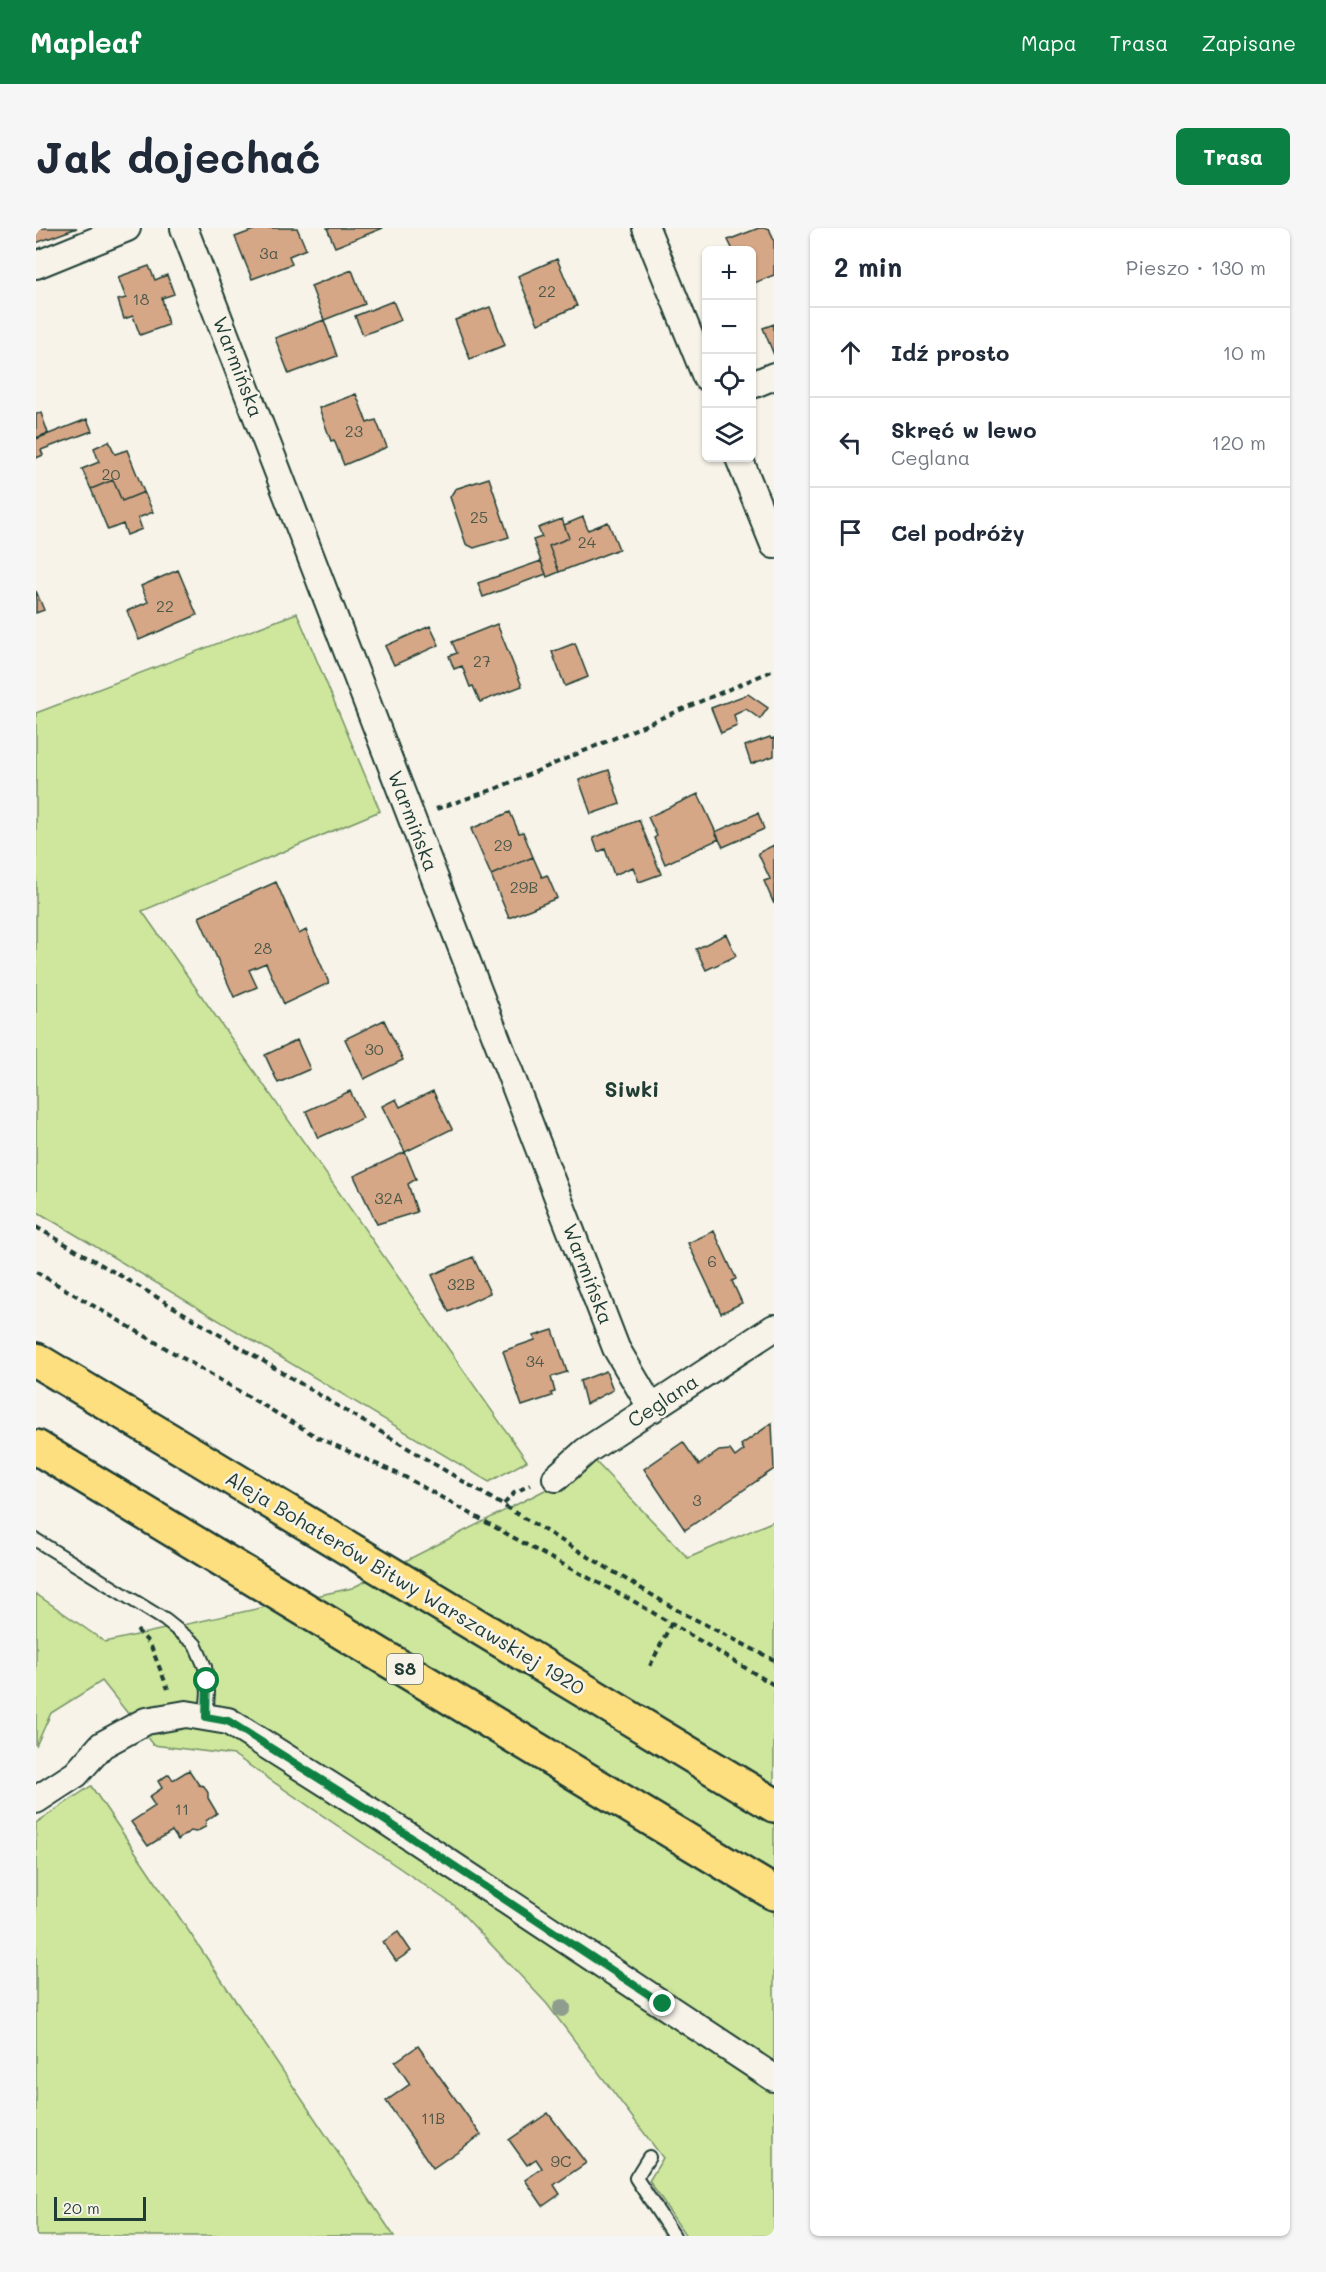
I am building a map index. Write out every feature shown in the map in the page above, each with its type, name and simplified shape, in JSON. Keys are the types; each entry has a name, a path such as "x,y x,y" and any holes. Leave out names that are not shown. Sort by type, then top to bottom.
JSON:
{"highway":[{"name":"Aleja Bohaterów Bitwy Warszawskiej 1920","path":"36,1360 774,1805"},
{"name":"S8","path":"36,1447 774,1893"}],"street":[{"path":"36,265 126,228"},
{"name":"Warmińska","path":"184,228 616,1348 651,1409"},
{"path":"646,228 702,368"},
{"path":"756,383 774,376"},
{"path":"741,462 774,544"},
{"name":"Ceglana","path":"556,1478 586,1451 774,1329"},
{"path":"36,1800 76,1774 84,1762 102,1745 146,1721 186,1714 228,1721 371,1811 774,2078"}],"lane":[{"path":"36,1540 165,1620 195,1644 206,1667 208,1692 206,1717"},
{"path":"649,2157 636,2178 674,2236"}],"path":[{"path":"411,818 495,789 774,670"},
{"path":"36,1227 504,1504 677,1610 774,1660"},
{"path":"36,1272 319,1438 405,1477 635,1602 774,1685"},
{"path":"650,1666 671,1624"},
{"path":"134,1628 150,1644 168,1690"}],"green space":[{"path":"297,613 380,811 142,911 527,1461 489,1482 36,1211 36,713"},
{"path":"594,1460 688,1558 774,1521 774,2236 686,2236 649,2181 663,2158 547,2004 455,1906 234,1755 153,1745 102,1681 51,1713 36,1746 36,1594 105,1642 352,1588 545,1490"},
{"path":"91,1786 394,2236 36,2236 36,1823"}],"building":[{"path":"36,228 77,228 36,243"},
{"path":"259,228 297,228 306,249 289,256 292,264 252,279 235,237"},
{"path":"327,228 383,228 335,247"},
{"path":"759,228 769,228 774,241 774,275 756,282 756,246 731,246 728,240"},
{"path":"557,259 577,306 538,324 518,276"},
{"path":"149,266 155,280 167,275 174,294 162,298 168,325 140,335 133,316 124,319 118,300 126,298 118,277"},
{"path":"352,270 365,304 324,320 311,286"},
{"path":"393,301 401,320 363,335 355,316"},
{"path":"490,307 505,345 470,359 455,320"},
{"path":"324,320 337,356 289,374 275,338"},
{"path":"774,324 774,355 763,328"},
{"path":"356,394 367,423 376,420 387,447 344,465 334,440 331,441 319,408"},
{"path":"41,413 48,433 36,438 36,414"},
{"path":"87,419 92,431 41,450 43,455 36,458 36,439"},
{"path":"109,441 115,454 127,450 144,492 122,501 113,480 91,489 82,469 99,462 94,448"},
{"path":"489,478 509,537 474,548 466,544 450,497 455,489"},
{"path":"113,480 122,501 144,492 153,512 138,518 142,529 127,535 123,524 108,530 91,489"},
{"path":"583,517 588,530 608,522 619,549 559,572 549,546 569,538 564,525"},
{"path":"562,519 569,538 549,546 559,572 547,577 533,540 542,537 538,528"},
{"path":"541,561 546,574 483,597 478,583"},
{"path":"178,570 197,615 139,640 127,611 148,602 141,586"},
{"path":"36,591 44,610 36,613"},
{"path":"497,624 522,686 480,702 473,686 470,687 462,666 454,669 449,656 457,653 452,642"},
{"path":"430,626 439,645 394,665 385,646"},
{"path":"575,643 588,677 565,686 552,652"},
{"path":"748,694 768,708 760,719 746,709 734,715 737,726 721,733 711,708"},
{"path":"770,737 774,738 774,756 751,764 745,746"},
{"path":"609,770 620,804 591,814 579,780"},
{"path":"698,794 719,839 665,864 654,838 657,836 648,817"},
{"path":"510,812 519,833 523,832 533,857 491,875 471,829"},
{"path":"758,813 764,829 723,847 715,832"},
{"path":"639,820 661,874 639,882 633,867 614,875 605,849 598,852 593,838"},
{"path":"774,845 774,904 764,881 770,879 758,853"},
{"path":"533,857 542,877 547,875 557,898 509,918 491,875"},
{"path":"276,882 299,934 306,930 329,983 284,1004 266,963 249,970 257,987 234,997 199,917"},
{"path":"726,934 736,956 706,970 696,949"},
{"path":"384,1020 403,1060 364,1079 345,1039"},
{"path":"297,1040 310,1069 278,1083 265,1055"},
{"path":"350,1091 363,1118 318,1138 306,1111"},
{"path":"433,1091 452,1129 405,1152 382,1106 396,1099 400,1107"},
{"path":"405,1152 416,1179 408,1184 417,1212 377,1224 354,1176"},
{"path":"714,1231 736,1279 732,1281 742,1303 721,1313 688,1243"},
{"path":"473,1257 490,1293 449,1312 432,1275"},
{"path":"553,1330 567,1372 551,1377 555,1392 551,1393 552,1396 522,1406 503,1351 535,1340 534,1336"},
{"path":"606,1371 613,1390 586,1404 580,1381"},
{"path":"772,1423 774,1469 685,1530 644,1469 683,1442 699,1465 719,1451 730,1450 735,1457 744,1450 741,1445"},
{"path":"189,1770 199,1785 204,1786 217,1813 206,1821 205,1827 196,1832 190,1831 178,1840 172,1831 148,1846 131,1822 155,1806 149,1797 162,1788 158,1781 169,1774 173,1780"},
{"path":"398,1932 411,1951 396,1961 383,1942"},
{"path":"418,2046 481,2135 433,2168 386,2101 410,2084 395,2062"},
{"path":"548,2113 586,2163 554,2185 560,2194 543,2206 525,2180 542,2168 536,2159 527,2165 509,2140"}],"district":[{"name":"Siwki","path":"632,1090"}],"route":[{"path":"207,1681 206,1717 228,1721 380,1817 663,2004"}]}
